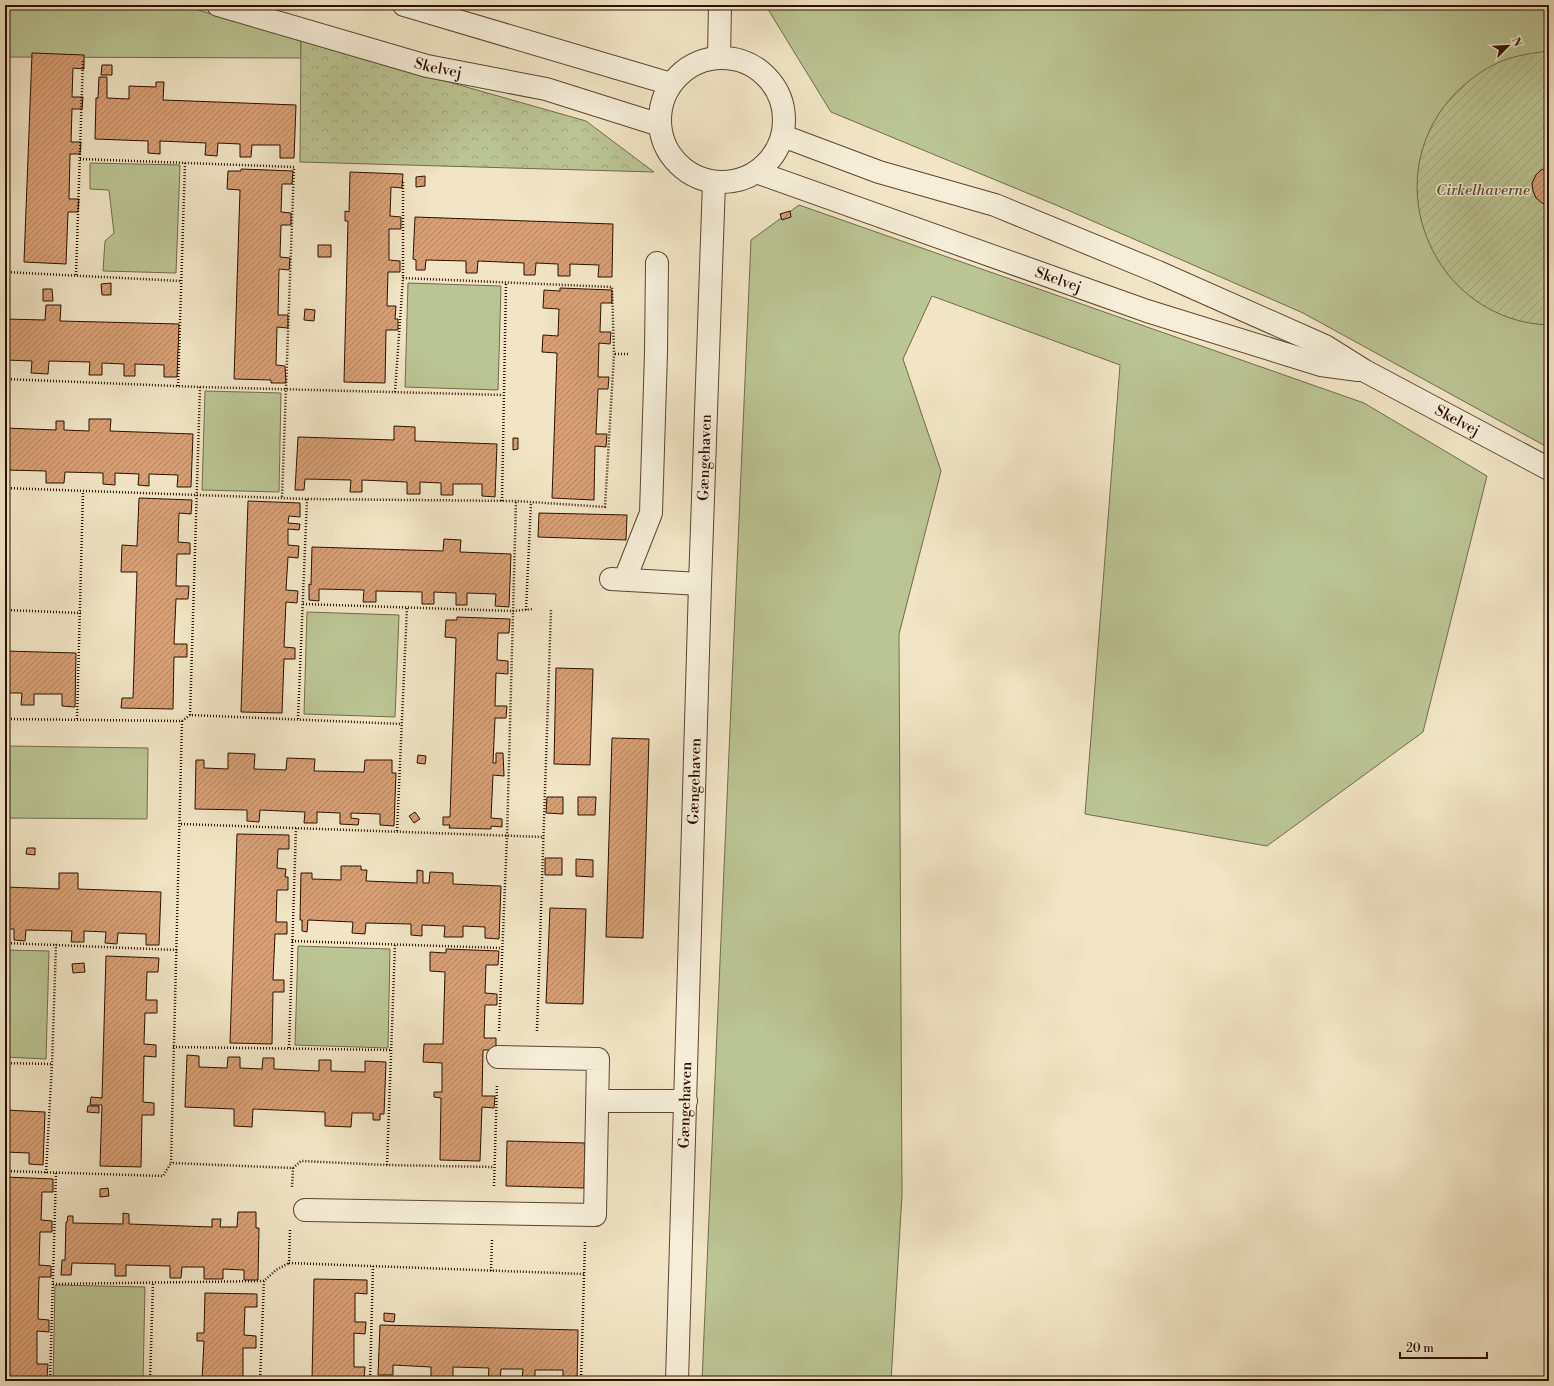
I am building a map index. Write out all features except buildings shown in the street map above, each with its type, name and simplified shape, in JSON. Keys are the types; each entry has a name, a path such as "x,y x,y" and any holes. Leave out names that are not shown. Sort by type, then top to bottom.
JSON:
{"street":[{"name":"Skelvej","path":"218,5 427,66 546,88 660,125"},
{"path":"404,5 671,84"},
{"path":"719,57 720,5"},
{"path":"719,57 746,62 772,81 784,109 783,136 771,159 756,172 736,181 714,182 692,174 672,156 660,125 662,105 671,84 686,69 702,61 719,57"},
{"name":"Skelvej","path":"783,136 879,172 995,205 1158,272 1325,346 1365,371 1549,469"},
{"name":"Skelvej","path":"756,172 1148,311 1321,366 1365,371"},
{"name":"Gængehaven","path":"677,1381 700,584 714,182"},
{"path":"658,263 651,513 617,579 700,584"},
{"path":"305,1210 595,1215 598,1059 498,1057"},
{"path":"598,1101 686,1101"}],"path":[{"path":"76,275 83,59"},
{"path":"80,159 294,167 282,498"},
{"path":"178,386 185,163"},
{"path":"395,392 403,278 403,182"},
{"path":"5,272 181,280"},
{"path":"5,488 307,499 516,501 605,507 614,354 612,287 403,278"},
{"path":"502,501 506,283"},
{"path":"5,380 503,395"},
{"path":"190,714 200,387"},
{"path":"77,719 81,613 83,491"},
{"path":"298,719 307,499"},
{"path":"491,1271 507,836 516,501"},
{"path":"526,610 531,502"},
{"path":"303,604 513,611 533,609"},
{"path":"397,831 407,607"},
{"path":"5,610 81,613"},
{"path":"536,1058 551,610"},
{"path":"5,719 182,721 190,714 402,724"},
{"path":"5,1171 163,1176 171,1163 173,1047 181,824 182,721"},
{"path":"181,824 544,837"},
{"path":"289,1048 296,828"},
{"path":"292,941 502,948"},
{"path":"5,943 177,950"},
{"path":"46,1172 52,1064 56,944"},
{"path":"387,1165 395,944"},
{"path":"173,1047 392,1050"},
{"path":"5,1063 52,1064"},
{"path":"171,1163 293,1168 302,1161 387,1165 494,1167"},
{"path":"292,1189 293,1168"},
{"path":"50,1381 56,1173"},
{"path":"579,1215 585,1237 581,1381"},
{"path":"289,1263 290,1226"},
{"path":"53,1284 264,1281 276,1270 289,1263 584,1274"},
{"path":"370,1381 373,1266"},
{"path":"260,1381 264,1281"},
{"path":"150,1381 153,1283"}],"green space":[{"path":"5,5 181,5 301,40 301,58 5,57"},
{"path":"769,5 1549,5 1549,448 1303,313 1056,205 831,112 769,11"},
{"path":"301,40 586,121 654,172 300,162"},
{"name":"Cirkelhaverne","path":"1549,51 1549,325 1509,318 1475,300 1448,274 1429,242 1419,207 1418,169 1429,132 1451,98 1462,87 1481,72 1502,61 1531,53"},
{"path":"90,163 180,165 176,273 103,271 105,241 114,233 109,190 90,189"},
{"path":"799,205 1364,403 1487,476 1423,732 1267,846 1085,814 1120,365 932,296 903,359 941,471 899,634 902,1195 891,1381 702,1381 751,240"},
{"path":"408,283 501,286 498,390 405,387"},
{"path":"205,391 281,393 279,492 202,490"},
{"path":"307,612 399,615 395,717 304,714"},
{"path":"5,746 148,748 147,819 5,818"},
{"path":"298,946 390,949 388,1048 295,1045"},
{"path":"5,950 49,951 46,1059 5,1057"},
{"path":"55,1285 145,1287 143,1381 53,1381"}]}
